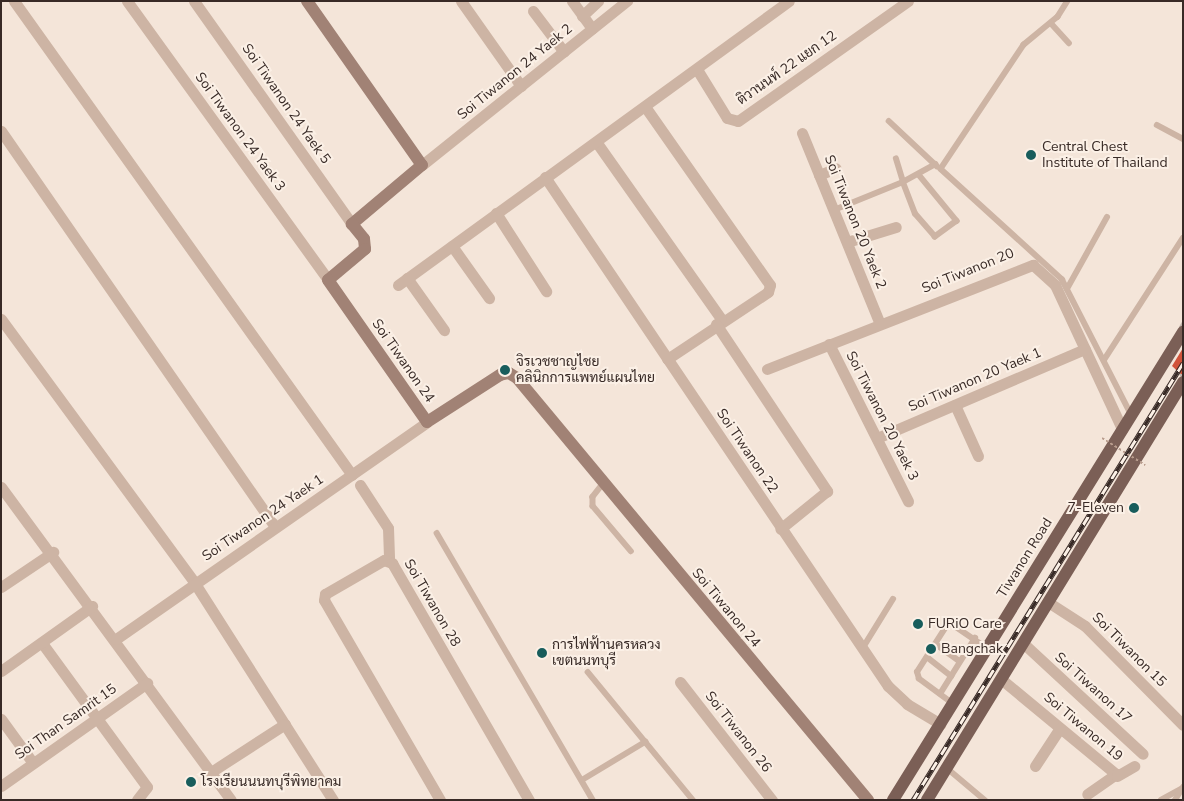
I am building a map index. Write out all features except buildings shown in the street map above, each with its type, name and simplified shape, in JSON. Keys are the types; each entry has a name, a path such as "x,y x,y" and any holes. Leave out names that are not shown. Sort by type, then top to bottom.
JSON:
{"main road":[{"name":"Tiwanon Road","path":"893,800 1183,332"},
{"path":"927,800 1183,382"}],"street":[{"path":"14,1 352,475"},
{"name":"Soi Tiwanon 24 Yaek 3","path":"127,1 328,280"},
{"name":"Soi Tiwanon 24 Yaek 5","path":"194,1 352,224"},
{"path":"307,1 422,165 352,224 364,238 365,248 328,280"},
{"path":"462,1 521,86"},
{"path":"572,1 592,29"},
{"path":"582,16 598,1"},
{"name":"Soi Tiwanon 24 Yaek 2","path":"422,165 627,1"},
{"path":"444,330 403,281 545,177 698,71 789,1"},
{"name":"ติวานนท์ 22 แยก 12","path":"698,71 727,118 738,121 908,1"},
{"path":"533,11 564,52"},
{"path":"646,108 768,277 768,292 718,322 667,359"},
{"path":"1,131 275,527"},
{"name":"Soi Tiwanon 20 Yaek 2","path":"802,133 880,322"},
{"path":"596,143 718,322 827,491 780,529"},
{"path":"819,175 836,168"},
{"name":"Soi Tiwanon 22","path":"545,177 780,529 864,646 888,686 940,724"},
{"path":"496,213 546,291"},
{"path":"847,242 896,228"},
{"path":"452,246 488,298"},
{"name":"Soi Tiwanon 20","path":"768,369 1027,264 1055,285 1122,429"},
{"name":"Soi Tiwanon 24","path":"328,280 428,422 508,373 604,483 868,800"},
{"path":"1,320 194,582 332,800"},
{"name":"Soi Tiwanon 20 Yaek 3","path":"829,344 908,501"},
{"name":"Soi Tiwanon 20 Yaek 1","path":"877,438 1085,349"},
{"path":"955,405 978,456"},
{"name":"Soi Tiwanon 24 Yaek 1","path":"116,639 194,582 428,422"},
{"path":"360,485 388,528 389,560"},
{"path":"1,487 53,552 232,800"},
{"path":"1,587 53,552"},
{"name":"Soi Tiwanon 28","path":"440,800 324,600 325,594 389,560 529,800"},
{"name":"Soi Tiwanon 15","path":"1048,602 1086,626 1183,725"},
{"path":"1,671 92,606"},
{"path":"42,642 147,787 137,800"},
{"name":"Soi Tiwanon 17","path":"1023,643 1143,754"},
{"name":"Soi Tiwanon 19","path":"1001,679 1117,776 1087,794"},
{"name":"Soi Than Samrit 15","path":"1,786 147,682"},
{"name":"Soi Tiwanon 26","path":"680,682 772,800"},
{"path":"1,718 33,763"},
{"path":"212,772 285,724"},
{"path":"1035,766 1060,728"},
{"path":"1117,776 1134,766"}],"lane":[{"path":"941,169 1024,46 1051,23 1068,1"},
{"path":"1051,23 1069,43"},
{"path":"889,121 1067,289 1131,415"},
{"path":"1157,125 1183,139"},
{"path":"896,159 915,214 935,238 957,222 920,176"},
{"path":"834,210 920,176 935,164"},
{"path":"1067,289 1107,218"},
{"path":"1104,360 1183,238"},
{"path":"604,483 593,497 593,506 631,551"},
{"path":"437,533 594,800"},
{"path":"864,646 893,599"},
{"path":"953,704 916,676 927,657 950,622 987,648"},
{"path":"940,694 975,638"},
{"path":"936,644 959,661"},
{"path":"927,657 951,676"},
{"path":"588,672 693,800"},
{"path":"582,780 645,742"},
{"path":"947,768 985,800"},
{"path":"1161,800 1182,788"},
{"path":"1175,800 1182,788"}],"path":[{"path":"1102,438 1145,465"}],"railway":[{"path":"913,800 1183,363"}],"place":[{"name":"Central Chest Institute of Thailand","path":"1031,155"},
{"name":"จิรเวชชาญไชย คลินิกการแพทย์แผนไทย","path":"505,370"},
{"name":"7-Eleven","path":"1134,508"},
{"name":"FURiO Care","path":"918,624"},
{"name":"Bangchak","path":"931,649"},
{"name":"การไฟฟ้านครหลวง เขตนนทบุรี","path":"542,653"},
{"name":"โรงเรียนนนทบุรีพิทยาคม","path":"191,782"}]}
